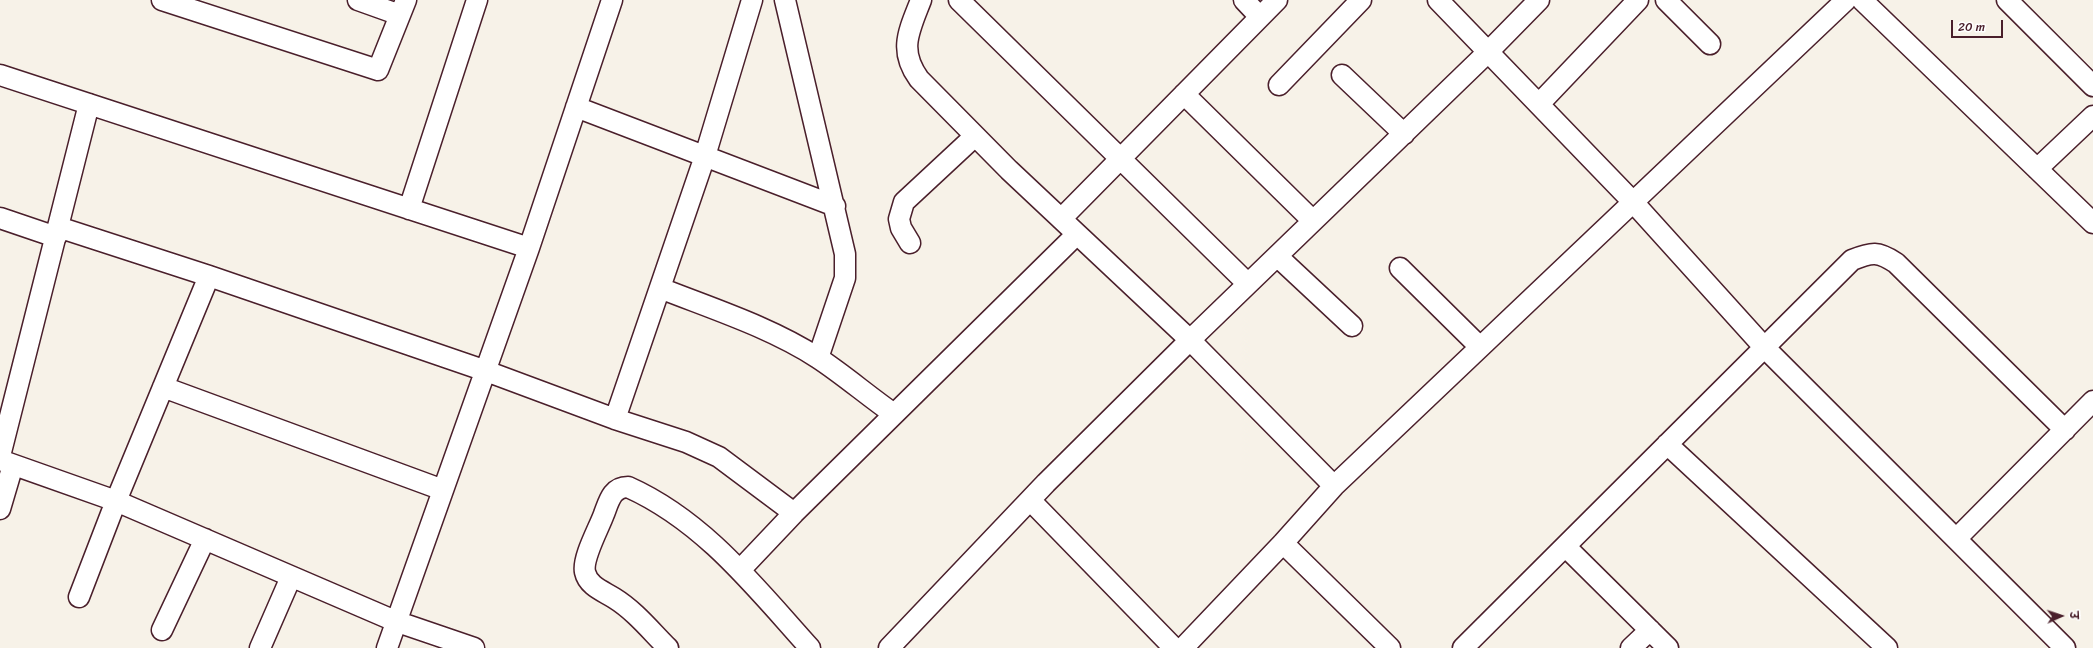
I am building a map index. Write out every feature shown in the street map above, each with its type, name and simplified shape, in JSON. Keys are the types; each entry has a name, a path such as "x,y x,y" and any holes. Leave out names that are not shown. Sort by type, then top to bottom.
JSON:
{"street":[{"path":"162,0 378,70 403,8 358,0"},
{"path":"409,209 477,0"},
{"path":"387,648 395,621 529,248 612,0"},
{"path":"615,419 705,156 752,0"},
{"path":"785,0 835,206 845,254 845,278 818,358"},
{"path":"921,0 907,35 906,49 911,67 920,79 975,136 1190,340 1334,486"},
{"path":"959,0 1248,284"},
{"path":"1244,0 1260,17"},
{"path":"1061,219 1277,0"},
{"path":"1279,85 1361,0"},
{"path":"1438,0 1633,202 1764,347 2065,648"},
{"path":"889,648 1030,500 1190,340 1404,134 1539,0"},
{"path":"1539,104 1638,0"},
{"path":"1666,0 1710,44"},
{"path":"1183,648 1283,543 1334,486 1846,0"},
{"path":"1862,0 2093,223"},
{"path":"2007,0 2093,86"},
{"path":"0,75 529,248"},
{"path":"1342,75 1404,134"},
{"path":"1184,94 1313,221"},
{"path":"0,509 4,461 57,232 89,104"},
{"path":"576,107 835,206"},
{"path":"2037,169 2093,116"},
{"path":"910,243 899,219 904,202 975,136"},
{"path":"0,218 57,232 209,276 486,371 615,419 686,442 719,457 794,513"},
{"path":"740,570 794,513 1077,234"},
{"path":"1462,648 1566,547 1852,260 1870,253 1883,254 1902,269 2065,430"},
{"path":"1277,256 1352,326"},
{"path":"1400,268 1480,347"},
{"path":"79,597 116,501 209,276"},
{"path":"660,288 743,321 818,358 894,414"},
{"path":"163,387 443,490"},
{"path":"1956,539 2093,401"},
{"path":"1667,444 1887,648"},
{"path":"4,461 116,501 395,621 474,648"},
{"path":"668,648 628,607 588,580 585,571 586,559 615,490 628,487 668,507 740,570 810,648"},
{"path":"1030,500 1174,648"},
{"path":"162,630 205,539"},
{"path":"1283,543 1390,648"},
{"path":"1566,547 1668,648"},
{"path":"260,648 291,576"},
{"path":"1631,648 1650,630"}]}
